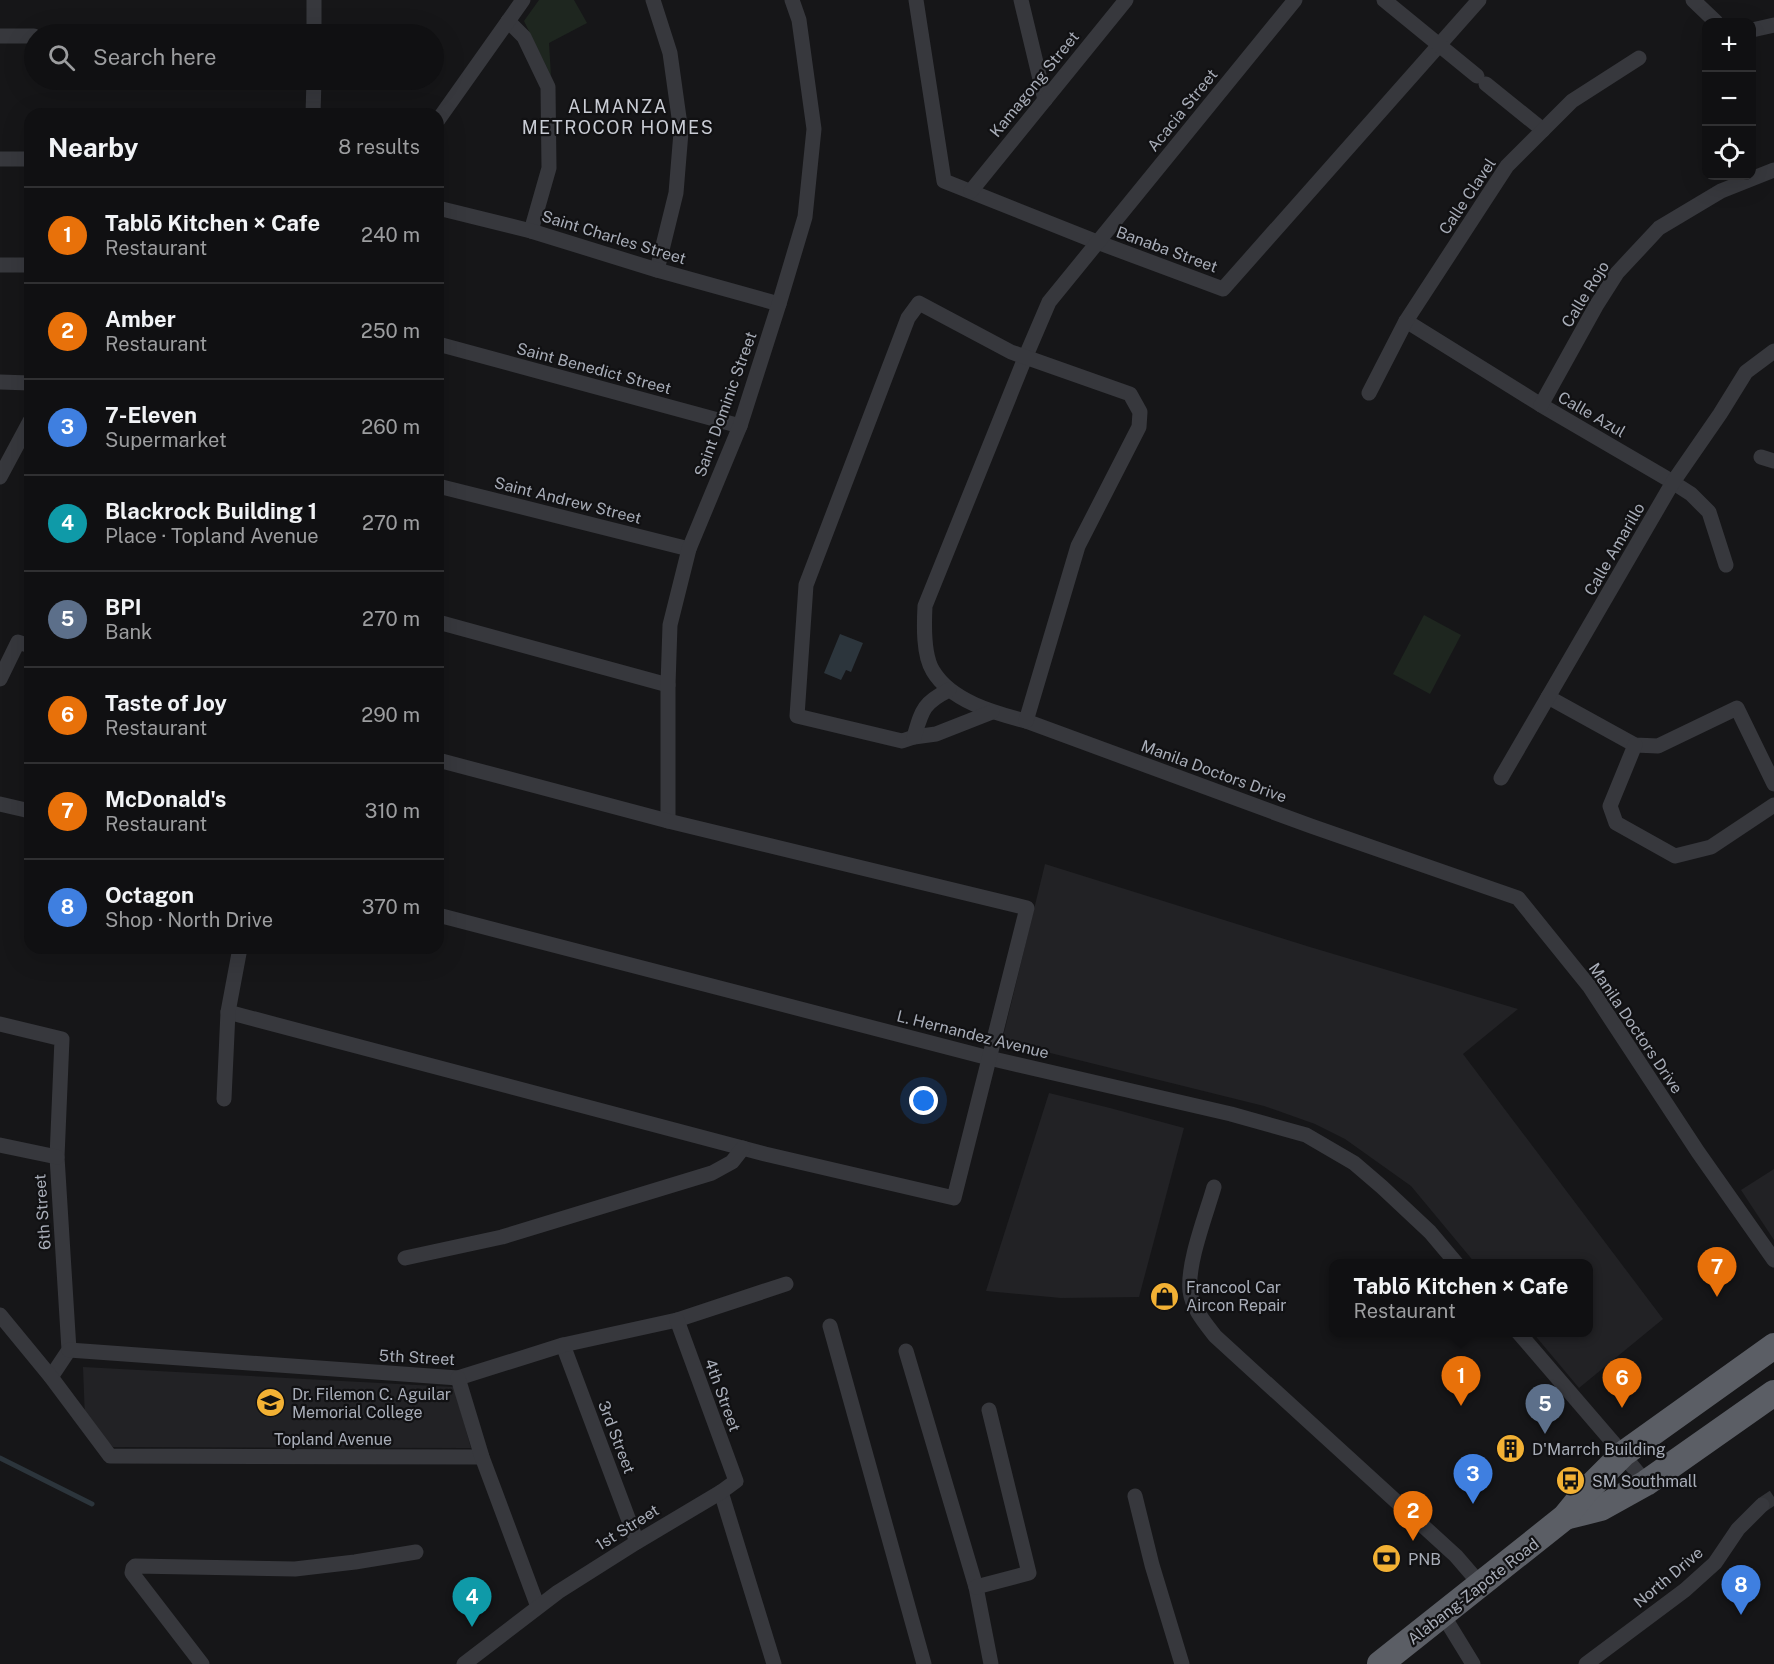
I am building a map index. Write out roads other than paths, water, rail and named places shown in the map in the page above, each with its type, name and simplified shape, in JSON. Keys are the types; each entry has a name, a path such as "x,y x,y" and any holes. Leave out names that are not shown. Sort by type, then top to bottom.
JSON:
{"highway":[{"name":"Alabang-Zapote Road","path":"1380,1664 1565,1517 1587,1490 1623,1454 1774,1346"},
{"name":"Alabang-Zapote Road","path":"1565,1517 1601,1508 1646,1483 1774,1393"}],"street":[{"path":"314,0 314,24"},
{"path":"444,112 523,0"},
{"path":"653,0 670,53 681,132 676,193 657,270"},
{"name":"Saint Dominic Street","path":"668,821 670,625 689,549 740,426 805,217 814,129 800,20 792,0"},
{"name":"Banaba Street","path":"916,0 944,182 1224,289 1479,0"},
{"path":"1021,0 1045,100"},
{"name":"Kamagong Street","path":"971,191 1126,0"},
{"name":"Acacia Street","path":"1097,242 1295,0"},
{"path":"1384,0 1543,130"},
{"path":"1693,0 1712,18"},
{"path":"508,21 524,37 548,87 549,168 531,231"},
{"path":"1756,29 1774,25"},
{"path":"0,36 24,36"},
{"name":"Calle Clavel","path":"1369,393 1406,321 1507,166 1572,101 1639,58"},
{"path":"313,108 314,90"},
{"path":"0,159 24,159"},
{"name":"Calle Rojo","path":"1541,405 1617,273 1659,228 1721,191 1774,171"},
{"name":"Saint Charles Street","path":"444,209 531,231 657,270 779,304"},
{"name":"Manila Doctors Drive","path":"1097,242 1049,302 925,606 924,637 932,670 949,690 992,712 1026,721 1311,826 1518,898 1589,987 1698,1152 1774,1260"},
{"path":"0,265 24,265"},
{"path":"992,712 936,734 902,741 792,721 806,585 908,318 919,303 1011,352 1130,394 1140,412 1139,427 1078,546 1026,721"},
{"name":"Calle Azul","path":"1406,321 1691,494 1708,512 1726,565"},
{"name":"Saint Benedict Street","path":"444,346 740,426"},
{"name":"Calle Amarillo","path":"1501,778 1673,482 1746,372 1774,351"},
{"path":"0,382 24,383"},
{"path":"0,477 24,432"},
{"name":"Saint Andrew Street","path":"444,488 689,549"},
{"path":"444,624 668,685"},
{"path":"0,679 18,642 24,644"},
{"path":"914,737 921,711 934,698 949,690"},
{"path":"1548,697 1635,745 1658,746 1737,708 1774,784"},
{"path":"1635,745 1610,806 1616,823 1675,856 1711,847 1774,806"},
{"path":"228,1012 743,1148 954,1198 1027,908 668,821 444,762"},
{"path":"0,804 24,810"},
{"name":"L. Hernandez Avenue","path":"444,917 989,1058 1231,1114 1306,1136 1354,1163 1430,1232 1454,1259"},
{"path":"224,1099 228,1012 239,954"},
{"name":"6th Street","path":"0,1024 62,1039 57,1157 69,1350"},
{"path":"0,1144 57,1157"},
{"path":"405,1258 502,1237 712,1173 729,1165 743,1148"},
{"path":"1214,1187 1191,1268 1190,1293 1199,1315 1215,1336 1456,1556 1480,1585"},
{"name":"5th Street","path":"69,1350 458,1378 563,1345 677,1320 786,1284"},
{"name":"Topland Avenue","path":"0,1315 51,1377 110,1456 482,1457"},
{"name":"4th Street","path":"677,1320 736,1481"},
{"path":"830,1326 924,1664"},
{"path":"1522,1337 1646,1483"},
{"name":"3rd Street","path":"563,1345 637,1542"},
{"path":"51,1377 69,1350"},
{"path":"906,1351 976,1587 991,1664"},
{"path":"458,1378 482,1457 538,1607 464,1664"},
{"path":"976,1587 1029,1573 989,1410"},
{"name":"1st Street","path":"538,1607 558,1592 736,1481"},
{"path":"721,1492 774,1664"},
{"path":"1135,1496 1152,1566 1182,1664"},
{"name":"North Drive","path":"1586,1664 1685,1590 1715,1563 1738,1529 1762,1505"},
{"path":"202,1664 132,1573 135,1566 294,1569 416,1552"},
{"path":"1443,1615 1473,1664"}],"waterway":[{"path":"0,1458 92,1504"}],"tunnel":[{"path":"1762,1505 1774,1497"}],"place":[{"name":"Francool Car Aircon Repair","path":"1165,1296"},
{"name":"McDonald's","path":"1717,1297"},
{"name":"Dr. Filemon C. Aguilar Memorial College","path":"271,1403"},
{"name":"Tablō Kitchen × Cafe","path":"1461,1406"},
{"name":"Taste of Joy","path":"1622,1408"},
{"name":"BPI","path":"1545,1434"},
{"name":"D'Marrch Building","path":"1511,1449"},
{"name":"SM Southmall","path":"1571,1481"},
{"name":"7-Eleven","path":"1473,1504"},
{"name":"Amber","path":"1413,1541"},
{"name":"PNB","path":"1387,1559"},
{"name":"Octagon","path":"1741,1615"},
{"name":"Blackrock Building 1","path":"472,1627"}],"district":[{"name":"ALMANZA METROCOR HOMES","path":"618,117"}]}
